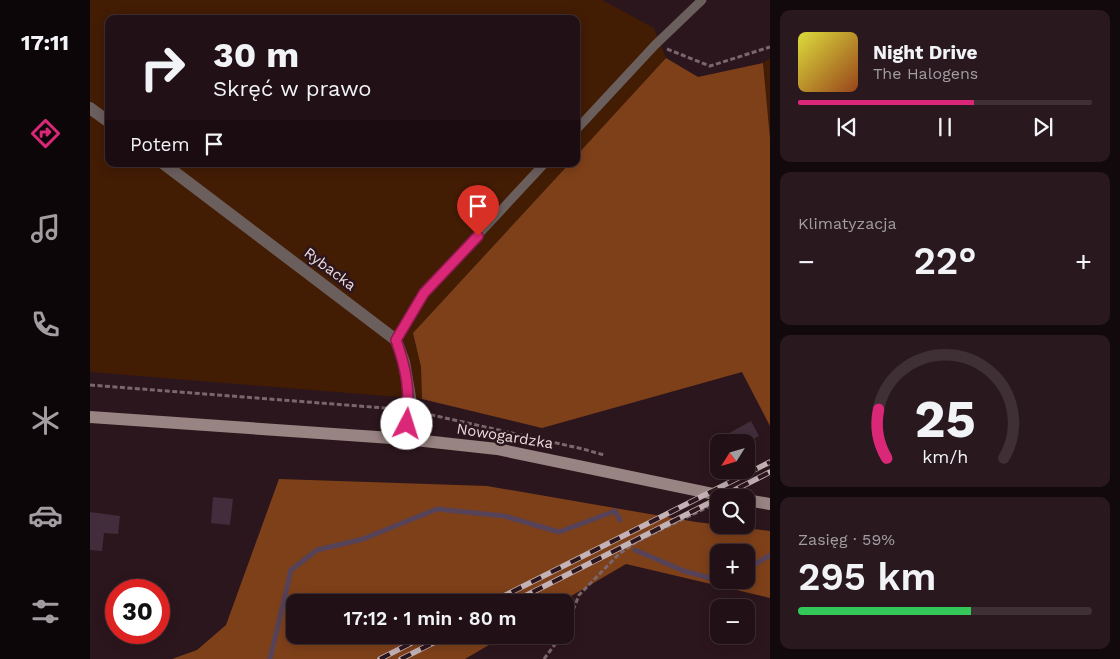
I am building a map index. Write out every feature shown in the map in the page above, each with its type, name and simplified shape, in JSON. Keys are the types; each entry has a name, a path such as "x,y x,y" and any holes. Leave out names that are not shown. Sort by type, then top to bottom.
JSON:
{"street":[{"path":"90,108 105,119"},
{"name":"Rybacka","path":"168,167 396,340"},
{"path":"396,340 404,362 410,397 406,439"},
{"name":"Nowogardzka","path":"90,417 406,439 497,449 710,493"},
{"path":"755,502 770,504"}],"lane":[{"path":"580,126 698,2"},
{"path":"396,340 424,293 541,167"}],"path":[{"path":"655,45 710,66 770,47"},
{"path":"90,385 409,410 582,448 607,456"},
{"path":"574,605 579,595 619,554 630,546 710,506"},
{"path":"544,659 555,644"}],"shaded area":[{"path":"90,0 602,0 654,28 666,58 580,152 580,15 105,15 105,167 566,167 413,333 421,367 422,399 90,372"},
{"path":"666,58 698,77 763,63 770,138 770,426 742,372 542,428 422,399 421,367 413,333 566,167 580,167 580,152"},
{"path":"770,58 770,138 763,63"},
{"path":"279,479 487,486 710,524 710,534 755,534 755,529 770,531 770,598 732,589 755,589 755,544 710,544 710,584 626,564 574,594 286,594 286,644 491,644 465,659 172,659 197,650 226,625"}],"building":[{"path":"751,421 759,436 755,438 755,434 727,434"},
{"path":"213,497 233,499 230,525 211,523"},
{"path":"90,512 120,516 118,534 104,533 102,551 90,550"}],"waterway":[{"path":"270,659 291,570 317,550 363,539 437,509 504,516 559,532 615,511 620,520"},
{"path":"635,550 684,571 710,578"},
{"path":"755,564 770,555"}],"railway":[{"path":"508,594 770,462"},
{"path":"737,489 770,472"},
{"path":"529,594 710,503"},
{"path":"380,659 409,644"},
{"path":"401,659 431,644"}],"route":[{"path":"407,424 410,397 404,362 396,340 424,293 478,236"}]}
